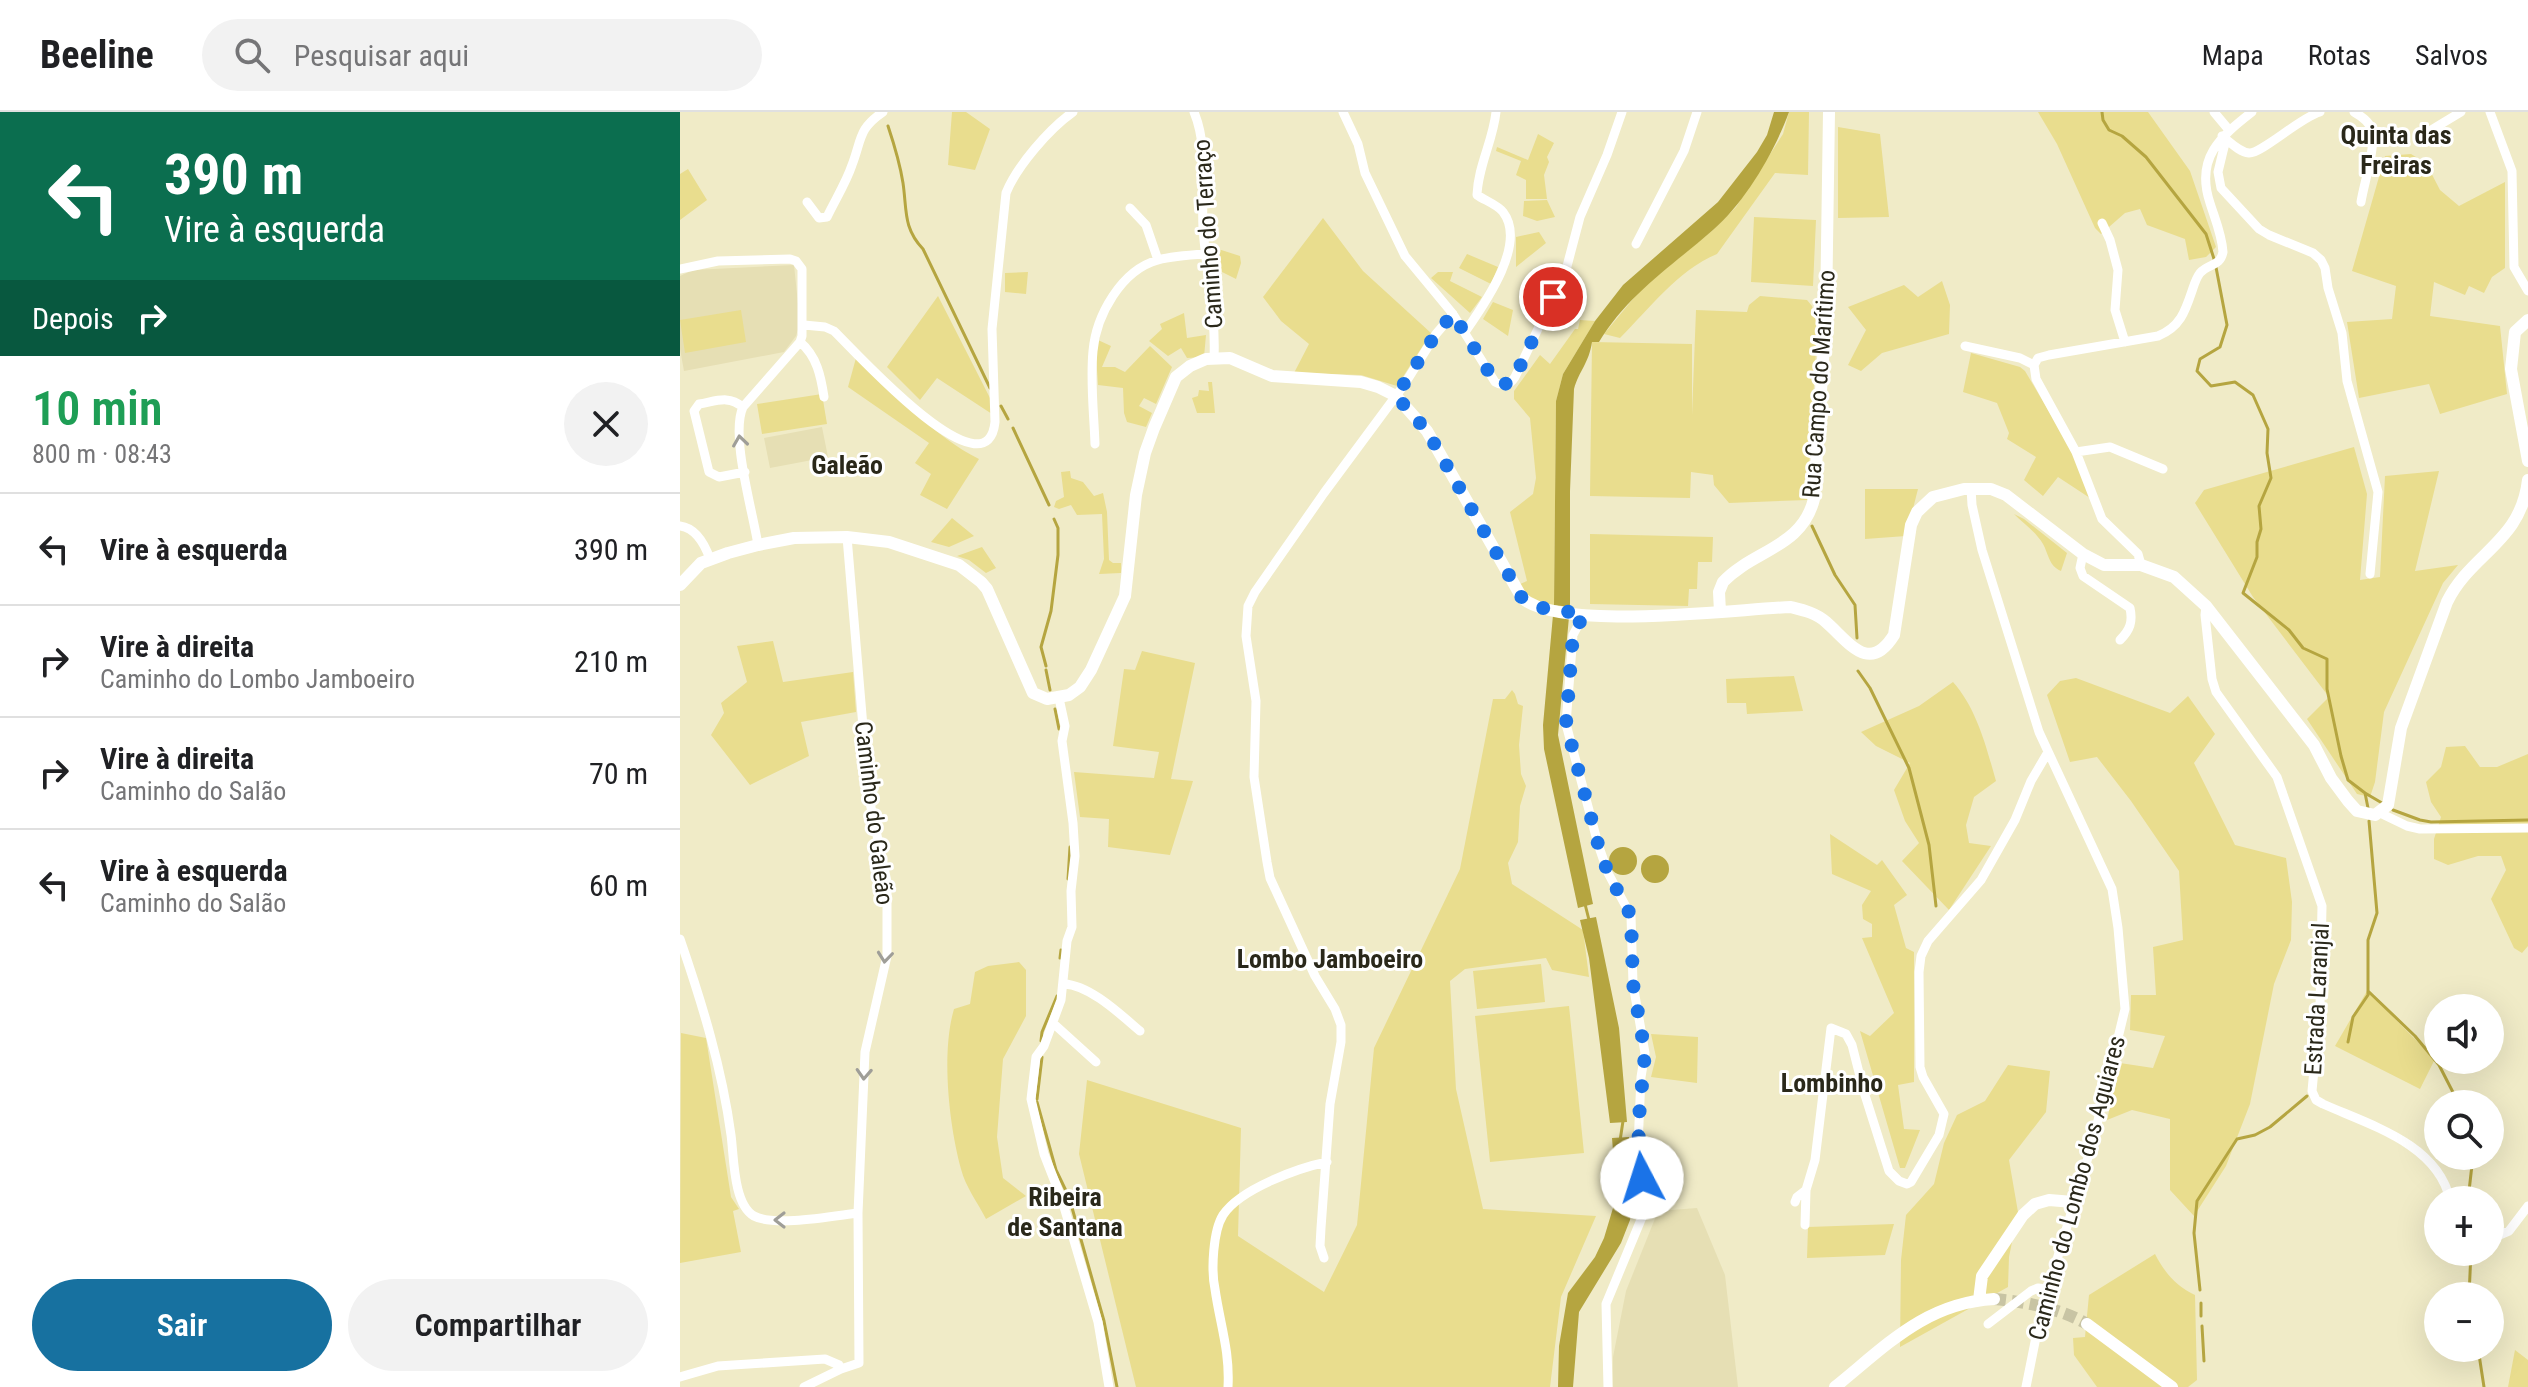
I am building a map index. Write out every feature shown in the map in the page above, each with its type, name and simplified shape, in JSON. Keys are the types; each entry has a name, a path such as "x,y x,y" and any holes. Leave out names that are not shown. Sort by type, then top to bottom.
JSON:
{"main road":[{"name":"Rua Campo do Marítimo","path":"1720,612 1719,592 1723,582 1797,532 1808,519 1814,502 1826,313 1829,112"},
{"path":"2528,320 2515,332 2511,369 2528,461"},
{"path":"680,585 701,563 758,545 794,538 847,537 889,542 943,559 971,572 987,589 1033,693 1053,699 1075,692 1084,682 1122,606 1141,470 1170,386 1184,370 1197,362 1214,358 1239,361 1272,376 1352,381 1378,387 1396,396 1427,431 1522,598 1536,607 1625,617 1791,607 1824,620 1843,640 1862,653 1871,655 1882,651 1894,635 1911,525 1917,512 1933,497 1971,488 1991,489 2006,495 2083,554 2104,565 2141,565 2181,581 2206,606 2314,745 2331,778 2348,801 2362,813 2370,815 2380,813 2388,805 2401,728 2455,585 2503,538 2520,514 2528,480"},
{"path":"1979,1300 1982,1276 2029,1208 2055,1199 2073,1202"},
{"path":"1835,1387 1906,1329 1948,1307 1994,1299"},
{"path":"2087,1324 2172,1387"}],"street":[{"path":"860,112 869,120"},
{"path":"807,202 819,218 827,217 852,167 869,120 883,112"},
{"path":"804,325 834,331 933,424 969,444 989,442 994,435 995,422 992,329 1006,193 1011,181 1044,140 1073,112"},
{"name":"Caminho do Terraço","path":"1194,112 1202,133 1202,213 1215,318 1214,358"},
{"path":"1343,112 1358,144 1365,173 1405,256 1453,314 1495,382 1503,385 1512,382 1566,270 1580,217 1622,112"},
{"path":"1465,332 1499,281 1507,255 1510,228 1503,210 1477,195 1478,179 1496,112"},
{"path":"1636,244 1684,151 1697,112"},
{"path":"2214,112 2226,135 2247,153 2256,152 2295,124 2320,112"},
{"path":"1965,346 2037,361 2158,336 2178,323 2185,313 2197,277 2222,259 2223,246 2209,199 2206,176 2212,150 2252,112"},
{"path":"2354,112 2366,120 2372,129 2361,202"},
{"path":"2418,138 2461,112"},
{"path":"2490,112 2512,171 2514,267 2528,291"},
{"path":"2226,135 2218,172 2221,188 2259,229 2313,253 2325,268 2342,333 2347,381 2378,492 2370,574"},
{"path":"1130,208 1146,225 1158,260"},
{"path":"2102,223 2118,270 2115,310 2125,342"},
{"path":"1095,444 1092,353 1111,300 1138,270 1158,260 1207,254"},
{"path":"680,269 718,261 790,259 800,265 803,275 804,325 800,342 743,407 738,426 758,545"},
{"path":"1324,1258 1320,1246 1330,1104 1341,1025 1270,878 1254,777 1256,701 1246,636 1248,606 1436,334 1453,314"},
{"path":"800,342 820,372 824,397"},
{"path":"2037,361 2036,379 2076,452 2102,519 2138,554 2141,565"},
{"path":"743,407 734,400 726,399 699,404 694,407 694,414 709,472 719,477 745,472"},
{"path":"2076,452 2110,447 2163,469"},
{"name":"Caminho do Lombo dos Aguiares","path":"1971,488 1982,550 2021,681 2048,752 2112,889 2125,1009 2097,1126 2047,1289 2026,1387"},
{"path":"680,526 694,531 710,559"},
{"name":"Caminho do Galeão","path":"841,1369 859,1363 858,1213 865,1052 887,956 887,882 869,798 847,537"},
{"path":"2083,554 2080,568 2083,576 2130,608 2131,626 2120,640"},
{"name":"Estrada Laranjal","path":"2206,606 2212,679 2216,692 2277,777 2322,906 2320,1006 2312,1091 2316,1100 2323,1104 2403,1140 2437,1168 2446,1186"},
{"path":"1584,614 1573,635 1566,724 1598,844 1608,873 1631,916 1633,984 1645,1053 1638,1146 1645,1210 1606,1304 1608,1387"},
{"path":"1053,699 1065,726 1062,741 1075,856 1071,891 1072,927 1067,941 1064,984 1054,1024 1036,1057 1031,1099 1044,1154 1062,1200 1098,1322 1109,1387"},
{"path":"1805,1225 1806,1190 1815,1160 1831,1028 1846,1034 1852,1045 1889,1171 1899,1181 1911,1182 1939,1135 1944,1114 1920,1067 1921,956 1928,941 1981,880 2048,752"},
{"path":"2380,813 2420,829 2528,828"},
{"path":"680,939 682,953 708,1023 720,1071 738,1192 745,1208 755,1217 766,1220 808,1220 858,1213"},
{"path":"1064,984 1076,985 1095,996 1140,1031"},
{"path":"1054,1024 1096,1062"},
{"path":"1228,1387 1230,1360 1214,1284 1216,1233 1223,1215 1249,1193 1286,1173 1327,1162"},
{"path":"1795,1202 1806,1190"},
{"path":"2504,1233 2518,1222 2528,1206"},
{"path":"1988,1324 2031,1291 2047,1289"},
{"path":"680,1377 718,1366 825,1359 839,1365 841,1369 804,1387"}],"shaded area":[{"path":"952,112 966,112 990,129 975,170 948,165"},
{"path":"1774,112 1789,112 1767,160 1736,206 1713,230 1637,295 1599,342 1592,342 1574,389 1570,607 1554,605 1556,401 1563,374 1595,321 1623,285 1718,202 1757,152 1767,135"},
{"path":"1789,112 1809,112 1808,175 1775,173 1717,254 1677,280 1620,338 1604,334 1642,288 1713,230 1736,207 1783,134"},
{"path":"2038,112 2148,112 2190,171 2216,247 2206,257 2189,260 2185,239 2147,225 2140,209 2125,213 2101,234 2095,228 2057,144"},
{"path":"1838,127 1880,134 1889,217 1838,218"},
{"path":"1538,134 1554,143 1547,157 1549,162 1544,175 1547,199 1526,199 1526,180 1516,175 1521,161 1496,151 1497,147 1528,160"},
{"path":"2411,154 2426,163 2440,190 2459,206 2505,182 2505,268 2492,277 2484,293 2469,286 2465,295 2434,282 2430,316 2500,326 2507,394 2440,414 2429,384 2359,398 2347,322 2392,319 2396,286 2352,271 2385,156"},
{"path":"688,169 707,200 680,220 680,174"},
{"path":"1547,200 1555,217 1537,221 1523,216 1524,201"},
{"path":"1754,217 1816,220 1813,286 1751,282"},
{"path":"1323,218 1363,271 1431,333 1397,386 1361,375 1294,373 1309,344 1281,321 1263,297"},
{"path":"1539,232 1546,243 1516,267 1516,237"},
{"path":"1212,247 1240,256 1236,279 1216,269"},
{"path":"1467,254 1498,267 1491,284 1459,268"},
{"path":"794,265 800,323 796,336 784,352 684,371 680,349 680,276 693,270"},
{"path":"1028,272 1026,294 1005,292 1005,273"},
{"path":"1438,272 1453,272 1450,281 1482,297 1470,313 1431,278"},
{"path":"1942,281 1950,305 1949,334 1882,353 1861,371 1848,365 1866,330 1848,307 1904,285 1918,297"},
{"path":"938,296 991,400 992,414 937,378 920,400 887,367"},
{"path":"1760,296 1807,300 1815,318 1818,318 1807,500 1729,503 1714,485 1713,475 1691,472 1690,498 1590,496 1592,342 1692,344 1692,415 1696,310 1747,312 1749,305"},
{"path":"1493,302 1513,310 1508,336 1483,319"},
{"path":"741,310 746,342 685,353 680,320"},
{"path":"1184,313 1187,338 1206,335 1204,357 1187,358 1181,348 1168,356 1149,341 1162,329 1160,324"},
{"path":"1580,320 1595,321 1563,374 1556,401 1554,605 1533,599 1520,584 1527,581 1510,512 1533,494 1536,478 1530,418 1514,399 1514,391 1540,355 1550,364 1578,329"},
{"path":"1098,340 1111,346 1102,367 1115,367 1125,372 1150,346 1172,367 1156,404 1144,398 1139,406 1152,413 1146,427 1127,422 1123,388 1098,385"},
{"path":"1971,353 2025,371 2071,449 2093,500 2058,477 2043,496 2024,480 2036,457 2007,439 2009,433 1997,403 1963,392"},
{"path":"856,358 930,426 979,459 947,509 920,495 931,474 915,463 929,443 848,387"},
{"path":"1208,382 1212,382 1215,413 1197,413 1192,398 1198,396 1199,390 1209,391"},
{"path":"822,394 827,424 762,434 757,404"},
{"path":"822,427 828,457 770,468 764,438"},
{"path":"2354,447 2367,494 2360,580 2380,577 2385,476 2439,471 2415,571 2458,565 2443,583 2384,712 2375,782 2370,797 2357,794 2307,719 2329,697 2253,597 2195,503 2204,490"},
{"path":"1070,471 1071,478 1083,482 1094,496 1103,493 1109,560 1121,563 1121,573 1099,574 1104,559 1102,514 1077,515 1071,505 1059,509 1054,507 1056,501 1064,497 1061,472"},
{"path":"1865,489 1918,489 1906,536 1865,539"},
{"path":"2014,514 2067,553 2061,571 2052,563 2037,536"},
{"path":"952,518 974,536 949,547 931,542"},
{"path":"1590,534 1713,537 1712,562 1698,562 1697,589 1689,589 1688,606 1590,604"},
{"path":"982,547 996,568 986,573 969,560 957,556"},
{"path":"1553,615 1569,617 1558,735 1593,904 1578,908 1544,749 1543,725"},
{"path":"773,641 783,682 853,672 856,712 801,722 809,756 750,785 711,735 724,713 721,703 747,682 737,646"},
{"path":"1142,651 1195,663 1171,779 1193,781 1170,855 1108,847 1109,819 1080,817 1074,772 1154,778 1159,752 1113,746 1124,669 1135,670"},
{"path":"1794,676 1803,711 1747,714 1746,703 1727,703 1726,679"},
{"path":"2076,678 2170,713 2188,696 2215,734 2194,763 2235,845 2286,858 2292,902 2291,940 2274,984 2250,1104 2226,1166 2194,1216 2170,1190 2170,1119 2132,1110 2107,1120 2120,1063 2153,1068 2165,1036 2130,1030 2131,995 2156,995 2153,947 2183,940 2179,871 2097,757 2070,762 2047,695 2060,681"},
{"path":"1953,682 1975,716 1996,781 1974,797 1966,825 1969,843 1991,846 1949,910 1902,861 1919,843 1905,821 1894,790 1910,763 1876,746 1861,732 1919,706"},
{"path":"1512,690 1518,704 1523,706 1519,745 1521,774 1526,786 1520,806 1518,842 1508,863 1512,884 1583,930 1589,977 1552,970 1546,958 1465,969 1450,981 1456,1089 1483,1209 1596,1216 1561,1297 1550,1387 1136,1387 1079,1154 1087,1080 1241,1128 1238,1236 1324,1292 1357,1225 1374,1048 1460,869 1493,699 1505,699"},
{"path":"2465,746 2480,767 2497,767 2528,754 2528,946 2522,953 2514,948 2491,899 2506,870 2501,856 2478,856 2448,865 2434,859 2434,839 2441,817 2431,802 2426,782 2441,767 2446,747"},
{"path":"1830,834 1877,865 1882,860 1907,895 1894,905 1906,948 1914,952 1914,1082 1898,1085 1904,1129 1920,1130 1905,1168 1900,1168 1860,1031 1870,1036 1894,1013 1862,938 1872,937 1872,924 1863,919 1862,905 1871,891 1832,874"},
{"path":"1623,847 1633,851 1637,861 1633,871 1623,875 1613,871 1609,861 1613,851"},
{"path":"1655,855 1665,859 1669,869 1665,879 1655,883 1645,879 1641,869 1645,859"},
{"path":"1596,917 1619,1028 1627,1122 1610,1123 1589,958 1580,920"},
{"path":"1019,962 1026,970 1026,1016 1003,1059 997,1137 1003,1178 1026,1196 986,1219 963,1175 953,1132 947,1067 950,1027 954,1009 970,1004 975,972 988,966"},
{"path":"1541,964 1545,1002 1477,1009 1473,971"},
{"path":"2367,991 2424,1048 2424,1074 2428,1074 2420,1089 2335,1046"},
{"path":"1569,1006 1584,1153 1490,1162 1475,1016"},
{"path":"681,1033 706,1038 731,1197 739,1209 733,1211 741,1252 680,1263"},
{"path":"1651,1034 1698,1037 1697,1083 1651,1077 1656,1057"},
{"path":"2008,1065 2050,1071 2046,1112 2009,1160 2018,1212 2009,1257 2008,1287 1900,1347 1901,1260 1906,1215 1934,1184 1944,1143 1957,1115 1985,1101"},
{"path":"1629,1137 1633,1202 1630,1220 1621,1243 1579,1312 1573,1387 1558,1387 1559,1346 1568,1293 1595,1257 1613,1208 1616,1189 1612,1138"},
{"path":"1697,1208 1725,1275 1738,1387 1613,1387 1613,1357 1626,1291 1658,1211"},
{"path":"1894,1224 1885,1255 1807,1258 1808,1227"},
{"path":"2155,1254 2172,1278 2195,1295 2197,1380 2188,1387 2097,1387 2074,1355 2073,1338 2085,1337 2089,1295"},
{"path":"2515,1350 2528,1360 2528,1387 2508,1387"}],"waterway":[{"path":"2102,112 2109,130 2122,136 2146,157 2206,234 2215,262 2227,325 2220,347 2200,359 2197,371 2211,386 2235,382 2253,395 2268,429 2267,453 2271,478 2259,506 2261,529 2257,557 2243,593 2289,630 2303,648 2327,659 2327,689 2341,756 2348,780 2365,793 2368,808"},
{"name":"Ribeira de Santana","path":"888,126 912,234 923,249 990,388"},
{"name":"Ribeira de Santana","path":"1001,406 1008,419"},
{"name":"Ribeira de Santana","path":"1013,428 1049,505"},
{"name":"Ribeira de Santana","path":"1046,666 1041,647 1051,611 1058,555 1058,528 1054,519"},
{"path":"1812,526 1835,575 1855,605 1857,638"},
{"name":"Ribeira de Santana","path":"1046,670 1050,690"},
{"path":"1858,671 1870,688 1909,768 1929,845 1936,906"},
{"name":"Ribeira de Santana","path":"1055,709 1059,729"},
{"path":"2365,793 2382,803"},
{"path":"2393,810 2431,822 2528,820"},
{"path":"2348,1042 2353,1017 2368,995 2368,940 2377,913 2369,821"},
{"name":"Ribeira de Santana","path":"1068,879 1070,847"},
{"path":"1585,904 1589,920"},
{"name":"Ribeira de Santana","path":"1060,958 1061,950"},
{"path":"2368,991 2415,1036 2439,1065 2452,1090"},
{"name":"Ribeira de Santana","path":"1041,1041 1057,996"},
{"name":"Ribeira de Santana","path":"1037,1099 1042,1057"},
{"path":"2200,1290 2194,1233 2197,1201 2237,1139 2270,1127 2307,1096"},
{"name":"Ribeira de Santana","path":"1037,1102 1056,1170 1069,1197 1104,1321 1117,1387"},
{"path":"1620,1141 1623,1121"},
{"path":"2470,1186 2471,1170"},
{"path":"2470,1266 2470,1282"},
{"path":"2201,1303 2201,1316"},
{"path":"2202,1326 2204,1361"},
{"path":"2480,1362 2484,1387"}],"tunnel":[{"path":"1994,1299 2042,1307 2087,1324"}],"district":[{"name":"Quinta das Freiras","path":"2396,150"},
{"name":"Galeão","path":"847,465"},
{"name":"Lombo Jamboeiro","path":"1330,959"},
{"name":"Lombinho","path":"1832,1083"},
{"name":"Ribeira de Santana","path":"1065,1212"}],"route":[{"path":"1553,297 1512,382 1503,385 1495,382 1453,314 1436,334 1396,396 1427,431 1522,598 1536,607 1584,614 1573,635 1566,724 1598,844 1608,873 1631,916 1633,984 1645,1053 1638,1128 1642,1178"}]}
